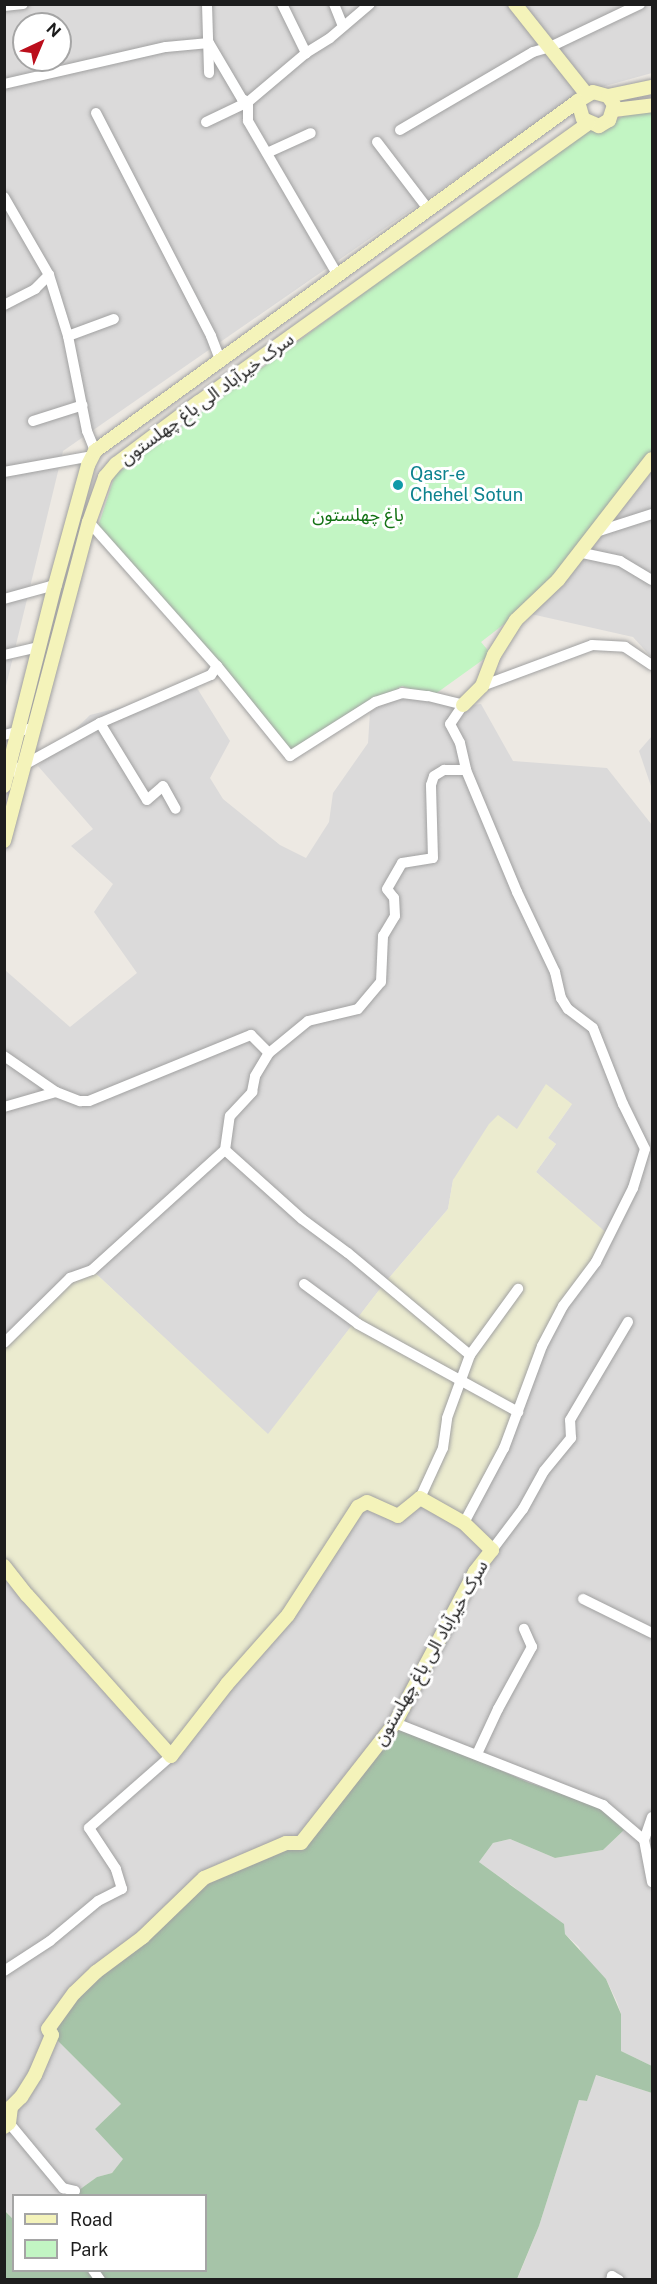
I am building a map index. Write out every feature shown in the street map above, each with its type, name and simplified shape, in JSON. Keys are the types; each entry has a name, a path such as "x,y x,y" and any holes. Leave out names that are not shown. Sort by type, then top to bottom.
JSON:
{"main road":[{"path":"515,4 550,47 582,98 580,114 588,123 604,124 614,110 652,105"},
{"path":"6,778 55,585 93,453 582,98 598,91 608,96 652,87"},
{"path":"608,96 614,110"},
{"name":"سرک خیرآباد الی باغ چهلستون","path":"4,841 26,766 89,522 105,477 116,464 588,123"},
{"path":"463,705 482,686 494,655 516,620 558,580 592,533 652,459"},
{"path":"4,1566 27,1595 171,1756 227,1684 288,1615 358,1507 367,1502 398,1516 420,1498"},
{"name":"سرک خیرآباد الی باغ چهلستون","path":"7,2125 11,2107 21,2097 35,2075 52,2035 48,2029 74,1992 96,1972 143,1937 204,1878 286,1843 301,1844 395,1723 475,1572 492,1550 464,1523 420,1498"}],"street":[{"path":"4,6 24,4"},
{"path":"207,4 209,73"},
{"path":"282,4 306,53"},
{"path":"334,4 343,26"},
{"path":"206,122 248,102 306,53 370,4"},
{"path":"400,130 532,52 550,47 640,4"},
{"path":"4,84 166,47 209,42"},
{"path":"209,42 242,99 248,102"},
{"path":"248,102 248,122 337,274"},
{"path":"96,113 211,336 220,360"},
{"path":"267,153 311,133"},
{"path":"377,142 428,209"},
{"path":"4,197 49,275 68,336 93,453 4,472"},
{"path":"4,305 35,289 49,275"},
{"path":"68,336 114,319"},
{"path":"33,421 82,405"},
{"path":"592,533 652,514"},
{"path":"89,522 217,666 290,756 375,702 402,693 428,696 463,705 450,724 460,743 466,770 517,892 555,972 561,998 568,1009 593,1028 623,1104 649,1154 596,1262 563,1306 542,1346 504,1448 464,1523"},
{"path":"578,552 620,561 652,580"},
{"path":"4,599 55,585"},
{"path":"482,686 592,645 625,647 652,665"},
{"path":"4,655 40,647"},
{"path":"6,778 100,723 211,675 217,666"},
{"path":"100,723 147,800 163,786 176,809"},
{"path":"4,735 35,727"},
{"path":"4,1343 70,1278 92,1270 225,1150 230,1116 252,1092 255,1076 269,1053 308,1021 357,1010 381,982 383,936 395,916 394,898 387,889 402,863 433,858 431,785 434,776 444,770 466,770"},
{"path":"4,1056 56,1092 80,1101 89,1101 250,1035 269,1053"},
{"path":"4,1107 56,1092"},
{"path":"225,1150 302,1219 348,1253 470,1355"},
{"path":"304,1284 358,1324 413,1352 460,1382 518,1412"},
{"path":"420,1498 443,1448 447,1418 470,1355 518,1289"},
{"path":"492,1550 523,1509 544,1471 571,1437 570,1420 628,1322"},
{"path":"583,1599 652,1633"},
{"path":"477,1754 498,1709 532,1647 524,1629"},
{"path":"395,1723 603,1805 644,1840 651,1861 652,1882"},
{"path":"4,1971 50,1941 98,1901 122,1889 116,1869 89,1828 171,1756"},
{"path":"644,1840 652,1817"},
{"path":"7,2125 63,2188 75,2191 73,2194"},
{"path":"611,2280 612,2276 619,2280"}],"shaded area":[{"path":"5,5 652,5 652,73 580,93 63,451 5,690"},
{"path":"652,458 652,658 633,637 531,614"},
{"path":"197,688 230,741 210,778 223,799 280,845 306,858 329,822 333,793 368,743 370,712 402,693 464,706 481,704 513,761 607,768 652,825 652,2066 621,2051 621,2014 617,2002 606,1979 583,1956 579,1947 514,1887 479,1862 493,1843 510,1839 555,1858 603,1850 624,1830 586,1802 527,1782 301,1843 52,2035 121,2104 124,2159 112,2173 97,2177 73,2194 12,2194 12,2218 5,2210 5,1566 358,1507 542,1346 609,1236 536,1172 556,1144 548,1138 572,1104 517,1129 453,1180 448,1209 383,1285 268,1435 92,1270 5,1343 5,970 70,1027 137,973 94,912 113,884 71,846 93,829 38,766 90,715"},
{"path":"652,736 652,789 639,751"},
{"path":"595,2075 652,2093 652,2279 517,2280 539,2226 579,2100 587,2101"}],"green space":[{"name":"باغ چهلستون","path":"652,107 652,450 535,600 481,642 491,654 431,697 402,686 291,753 97,530 115,475 587,130 604,127 625,115"},
{"path":"546,1084 572,1104 548,1138 556,1144 536,1172 609,1235 563,1306 504,1448 464,1523 420,1498 398,1516 367,1502 171,1756 5,1566 5,1343 70,1278 92,1270 268,1434 383,1285 448,1209 453,1180 489,1124 498,1115 517,1129"},
{"path":"395,1723 527,1782 586,1802 603,1811 624,1830 603,1850 555,1858 510,1839 493,1843 479,1862 564,1924 565,1934 606,1979 621,2014 621,2051 652,2066 652,2093 596,2075 587,2101 579,2100 539,2226 517,2279 5,2279 4,2210 12,2218 12,2272 207,2272 207,2194 73,2194 97,2177 112,2173 123,2159 95,2129 121,2104 52,2035 56,2014 204,1878 301,1843"}],"place":[{"name":"Qasr-e Chehel Sotun","path":"398,485"}]}
